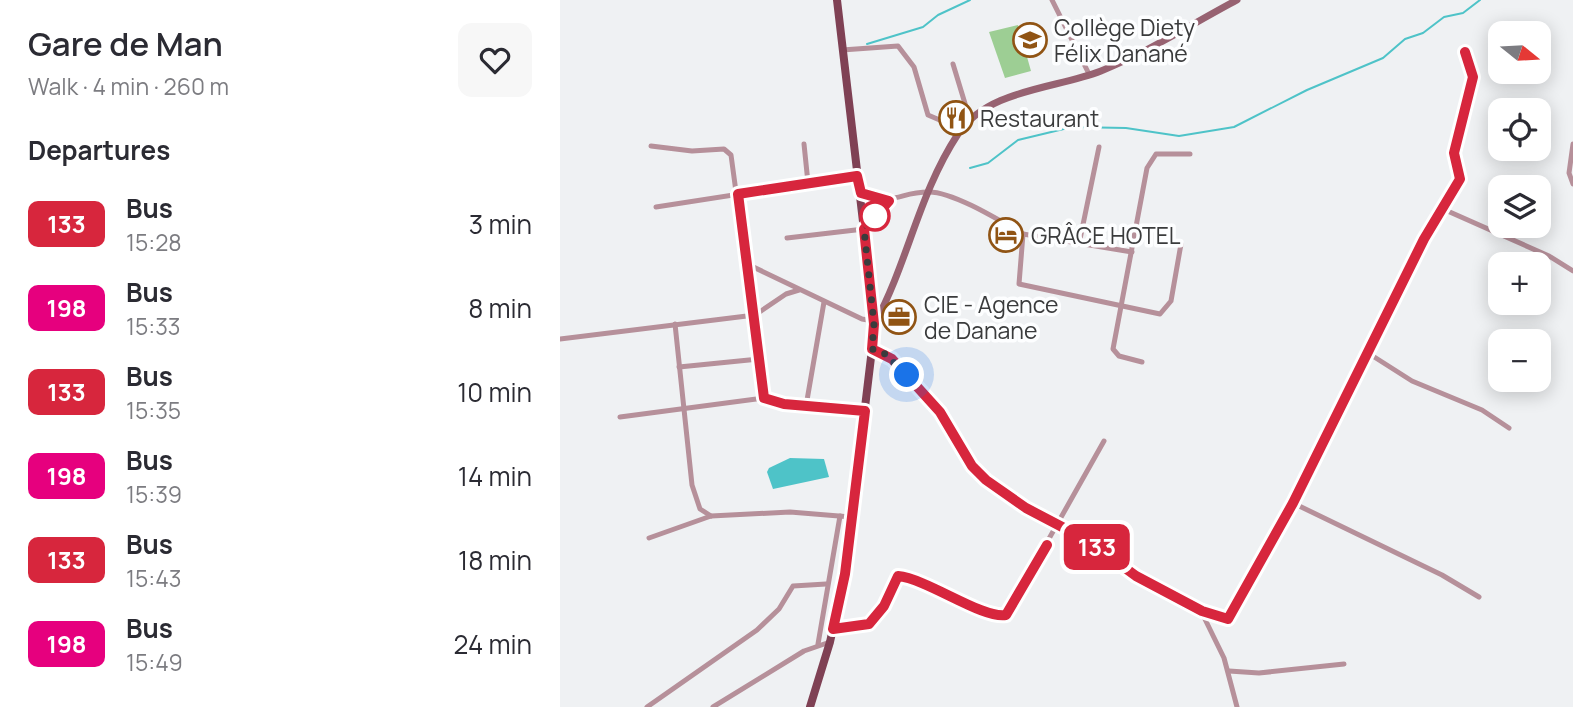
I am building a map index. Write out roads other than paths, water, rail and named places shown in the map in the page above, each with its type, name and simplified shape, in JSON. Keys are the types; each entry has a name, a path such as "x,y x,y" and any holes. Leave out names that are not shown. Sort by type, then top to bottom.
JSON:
{"main road":[{"path":"810,707 830,642 845,574 874,322 861,193 836,0"}],"street":[{"path":"1052,0 1089,74"},
{"path":"747,264 824,302 874,322 888,298 925,192 959,133 970,120 982,110 1010,97 1089,74 1136,54 1237,0"},
{"path":"842,50 898,46 914,67 928,115 949,124 959,133"},
{"path":"872,349 892,359 940,412 977,472 1017,503 1087,540 1136,576 1202,611 1230,618 1293,503 1424,239 1460,179 1454,153 1473,77 1465,52"},
{"path":"953,64 970,120"},
{"path":"804,144 808,183"},
{"path":"1573,144 1569,173 1573,184"},
{"path":"651,146 692,151 727,150 738,194 764,398"},
{"path":"1079,244 1099,146"},
{"path":"1142,362 1119,356 1113,349 1150,159 1161,152 1190,154"},
{"path":"656,206 857,176"},
{"path":"861,193 889,201 925,192 953,199 1023,234 1132,252"},
{"path":"787,238 864,229 889,201"},
{"path":"1443,209 1549,256 1573,271"},
{"path":"1023,234 1018,284 1123,304 1160,314 1167,308 1174,290 1181,244"},
{"path":"560,340 755,315 786,294 799,289"},
{"path":"806,406 824,302"},
{"path":"675,324 696,503 702,512 711,516"},
{"path":"1368,354 1404,376 1482,410 1509,428"},
{"path":"679,367 759,359"},
{"path":"620,417 684,411 764,398 780,404 865,411"},
{"path":"833,629 869,624 884,606 898,576 960,599 990,614 1006,615 1104,441"},
{"path":"1293,503 1442,575 1479,597"},
{"path":"649,538 711,516 799,512 851,517"},
{"path":"818,644 826,584 840,516"},
{"path":"648,707 770,619 793,586 826,584"},
{"path":"1202,611 1229,671 1237,707"},
{"path":"713,707 818,644 830,642"},
{"path":"1229,671 1259,674 1344,664"},
{"path":"658,700 663,707"}],"water":[{"path":"790,458 824,459 829,477 773,489 767,472 769,468"}],"waterway":[{"path":"867,44 923,27 938,15 970,0"},
{"path":"970,168 988,163 1018,140 1072,127 1126,128 1179,136 1234,127 1307,90 1383,58 1405,39 1423,33 1444,17 1463,13 1480,0"}],"place":[{"name":"Collège Diety Félix Danané","path":"1030,40"},
{"name":"Restaurant","path":"956,118"},
{"name":"GRÂCE HOTEL","path":"1006,235"},
{"name":"CIE - Agence de Danane","path":"899,317"}]}
